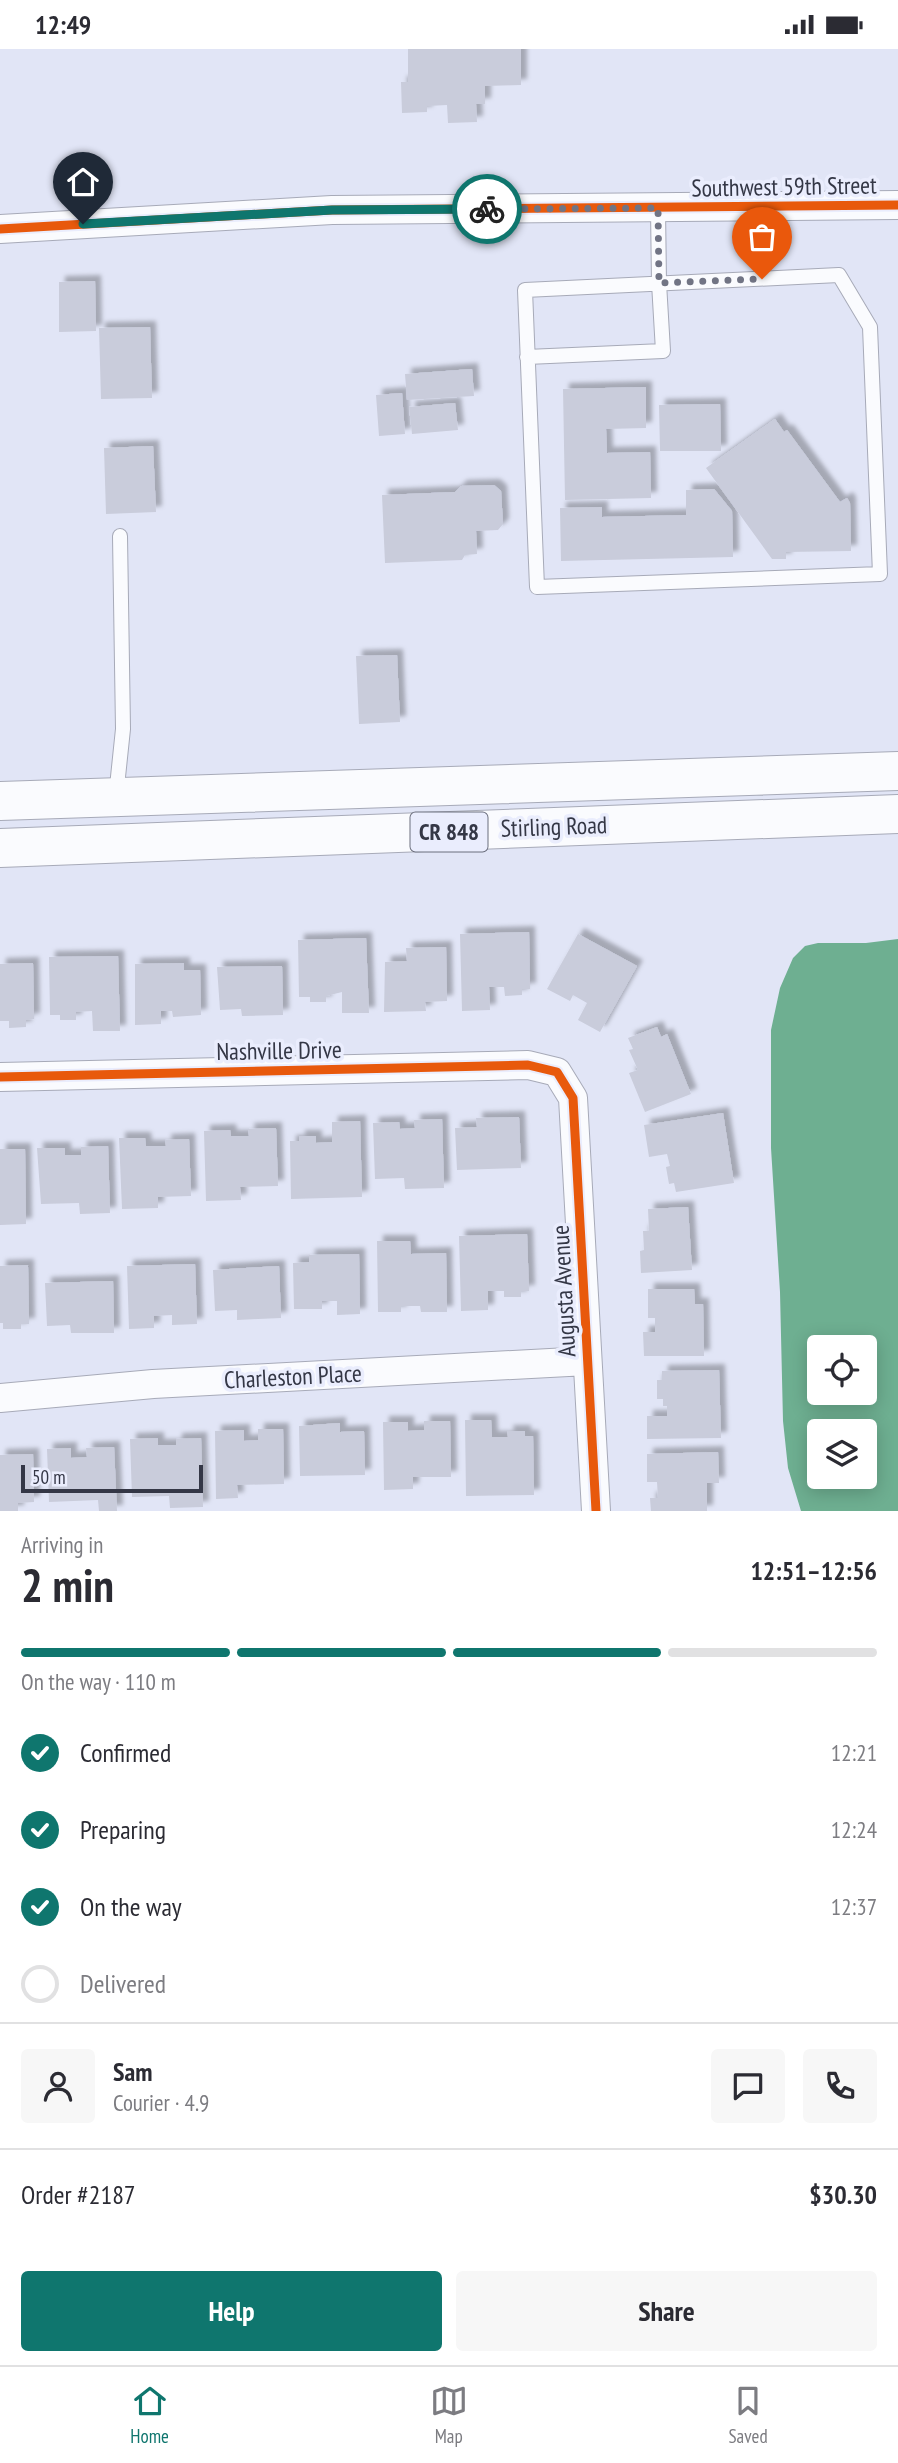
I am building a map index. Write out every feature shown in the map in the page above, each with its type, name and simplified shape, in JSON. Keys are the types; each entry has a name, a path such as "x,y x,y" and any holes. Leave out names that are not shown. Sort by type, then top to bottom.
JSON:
{"main road":[{"name":"Stirling Road","path":"0,801 898,771"},
{"name":"Stirling Road","path":"0,848 898,814"}],"street":[{"name":"Southwest 59th Street","path":"0,229 332,210 898,205"},
{"name":"Nashville Drive","path":"0,1077 528,1065 557,1072"},
{"name":"Augusta Avenue","path":"557,1072 573,1098 596,1511"},
{"name":"Charleston Place","path":"0,1398 153,1384 587,1361"}],"lane":[{"path":"527,357 663,351 658,208"},
{"path":"839,275 870,327 880,574 537,587 525,290 659,283 839,275"},
{"path":"116,797 122,729 120,536"}],"shaded area":[{"path":"898,939 898,1511 801,1511 788,1468 783,1421 780,1292 771,1148 771,1030 780,988 793,958 805,946 818,943 866,943"}],"building":[{"path":"408,49 521,49 521,85 485,86 485,104 476,104 477,122 448,123 447,105 427,106 427,112 402,113 401,82 408,82"},
{"path":"95,281 96,331 59,332 59,282"},
{"path":"150,327 152,398 101,399 99,328"},
{"path":"472,369 474,396 407,400 405,374"},
{"path":"646,387 646,428 606,429 607,453 650,452 651,498 565,500 563,389"},
{"path":"402,393 405,434 379,436 376,395"},
{"path":"455,403 458,430 412,434 409,407"},
{"path":"720,404 721,451 660,451 659,405"},
{"path":"775,419 784,432 787,430 840,502 847,498 850,503 851,551 786,552 786,559 772,559 706,468"},
{"path":"153,446 156,512 106,514 104,448"},
{"path":"494,485 501,491 503,524 498,530 476,531 477,554 465,555 462,560 385,563 382,495 455,492 461,486"},
{"path":"714,489 732,511 733,557 561,561 560,508 602,507 602,517 686,515 686,490"},
{"path":"397,655 400,722 359,724 356,656"},
{"path":"529,932 530,989 522,989 522,995 505,996 504,987 489,987 490,1010 462,1011 460,934"},
{"path":"578,934 637,966 600,1032 578,1020 587,1003 573,995 570,1001 547,989"},
{"path":"366,938 369,1013 342,1013 342,992 326,996 326,1002 310,1002 310,997 299,997 298,940"},
{"path":"446,947 447,1001 425,1002 426,1011 384,1012 385,962 407,961 406,948"},
{"path":"118,956 120,1031 93,1031 92,1011 76,1012 76,1020 60,1020 60,1015 50,1015 49,957"},
{"path":"33,963 34,1019 26,1020 26,1027 9,1028 9,1021 0,1021 0,964"},
{"path":"184,963 184,970 200,970 201,1015 173,1017 172,1011 161,1011 161,1024 135,1025 135,964"},
{"path":"282,966 283,1015 242,1016 241,1009 220,1010 217,967"},
{"path":"657,1027 661,1037 667,1034 691,1094 645,1112 629,1073 638,1070 629,1050 633,1049 628,1038"},
{"path":"723,1113 734,1183 676,1192 674,1183 669,1184 666,1167 670,1166 667,1154 649,1157 644,1125"},
{"path":"519,1117 521,1168 457,1170 455,1128 477,1127 476,1118"},
{"path":"442,1119 444,1188 405,1189 404,1178 375,1179 373,1123 399,1122 400,1129 415,1128 414,1120"},
{"path":"360,1121 362,1197 291,1199 290,1141 299,1141 299,1136 316,1136 316,1143 332,1142 332,1122"},
{"path":"276,1128 278,1186 240,1187 241,1200 206,1201 204,1131 230,1130 231,1136 249,1136 248,1129"},
{"path":"119,1138 145,1138 146,1146 166,1146 165,1140 189,1139 191,1196 158,1197 158,1208 122,1209"},
{"path":"108,1146 110,1213 80,1214 79,1203 41,1204 37,1148 65,1148 65,1155 81,1155 81,1147"},
{"path":"0,1149 25,1149 26,1224 0,1225"},
{"path":"688,1207 692,1270 641,1273 643,1231 649,1231 648,1209"},
{"path":"527,1234 529,1291 521,1291 521,1297 504,1297 504,1291 488,1291 488,1310 461,1311 459,1236"},
{"path":"377,1241 410,1241 411,1254 446,1253 447,1312 421,1312 420,1306 401,1306 401,1312 378,1312"},
{"path":"359,1254 360,1314 337,1315 337,1301 322,1301 322,1309 294,1309 293,1263 309,1262 309,1255"},
{"path":"195,1264 197,1324 172,1325 172,1315 154,1316 154,1328 129,1329 127,1266"},
{"path":"28,1265 29,1324 21,1324 21,1329 3,1329 3,1323 0,1323 0,1266"},
{"path":"279,1266 281,1318 237,1320 237,1310 215,1311 213,1270"},
{"path":"113,1281 114,1333 71,1333 70,1325 47,1326 45,1283"},
{"path":"648,1289 694,1289 695,1304 703,1304 704,1356 644,1356 643,1332 655,1332 655,1318 648,1318"},
{"path":"719,1370 721,1438 647,1439 647,1416 667,1416 667,1406 663,1406 663,1399 657,1399 657,1380 662,1380 662,1371"},
{"path":"465,1420 491,1420 492,1437 508,1437 507,1431 525,1431 525,1436 533,1436 534,1495 466,1496"},
{"path":"424,1421 450,1421 451,1477 413,1477 413,1489 384,1490 383,1422 408,1422 408,1431 424,1430"},
{"path":"340,1423 340,1432 364,1431 365,1475 300,1476 299,1426"},
{"path":"258,1429 283,1429 284,1484 237,1485 238,1498 216,1499 215,1431 244,1430 244,1441 258,1440"},
{"path":"158,1438 158,1445 176,1445 176,1439 201,1438 203,1507 170,1508 169,1496 132,1497 130,1439"},
{"path":"114,1447 117,1511 99,1511 98,1500 49,1502 47,1449 71,1448 71,1458 87,1457 86,1448"},
{"path":"718,1452 719,1483 707,1483 707,1511 651,1511 650,1498 658,1498 657,1482 647,1482 647,1454"},
{"path":"33,1454 34,1502 18,1503 18,1511 0,1511 0,1455"}],"cycle path":[{"path":"0,229 332,210 898,205"},
{"path":"0,1077 528,1065 557,1072 573,1098 596,1511"}],"way so far":[{"path":"487,209 658,208 659,283 762,279"}],"route":[{"path":"83,224 332,210 487,209"}]}
